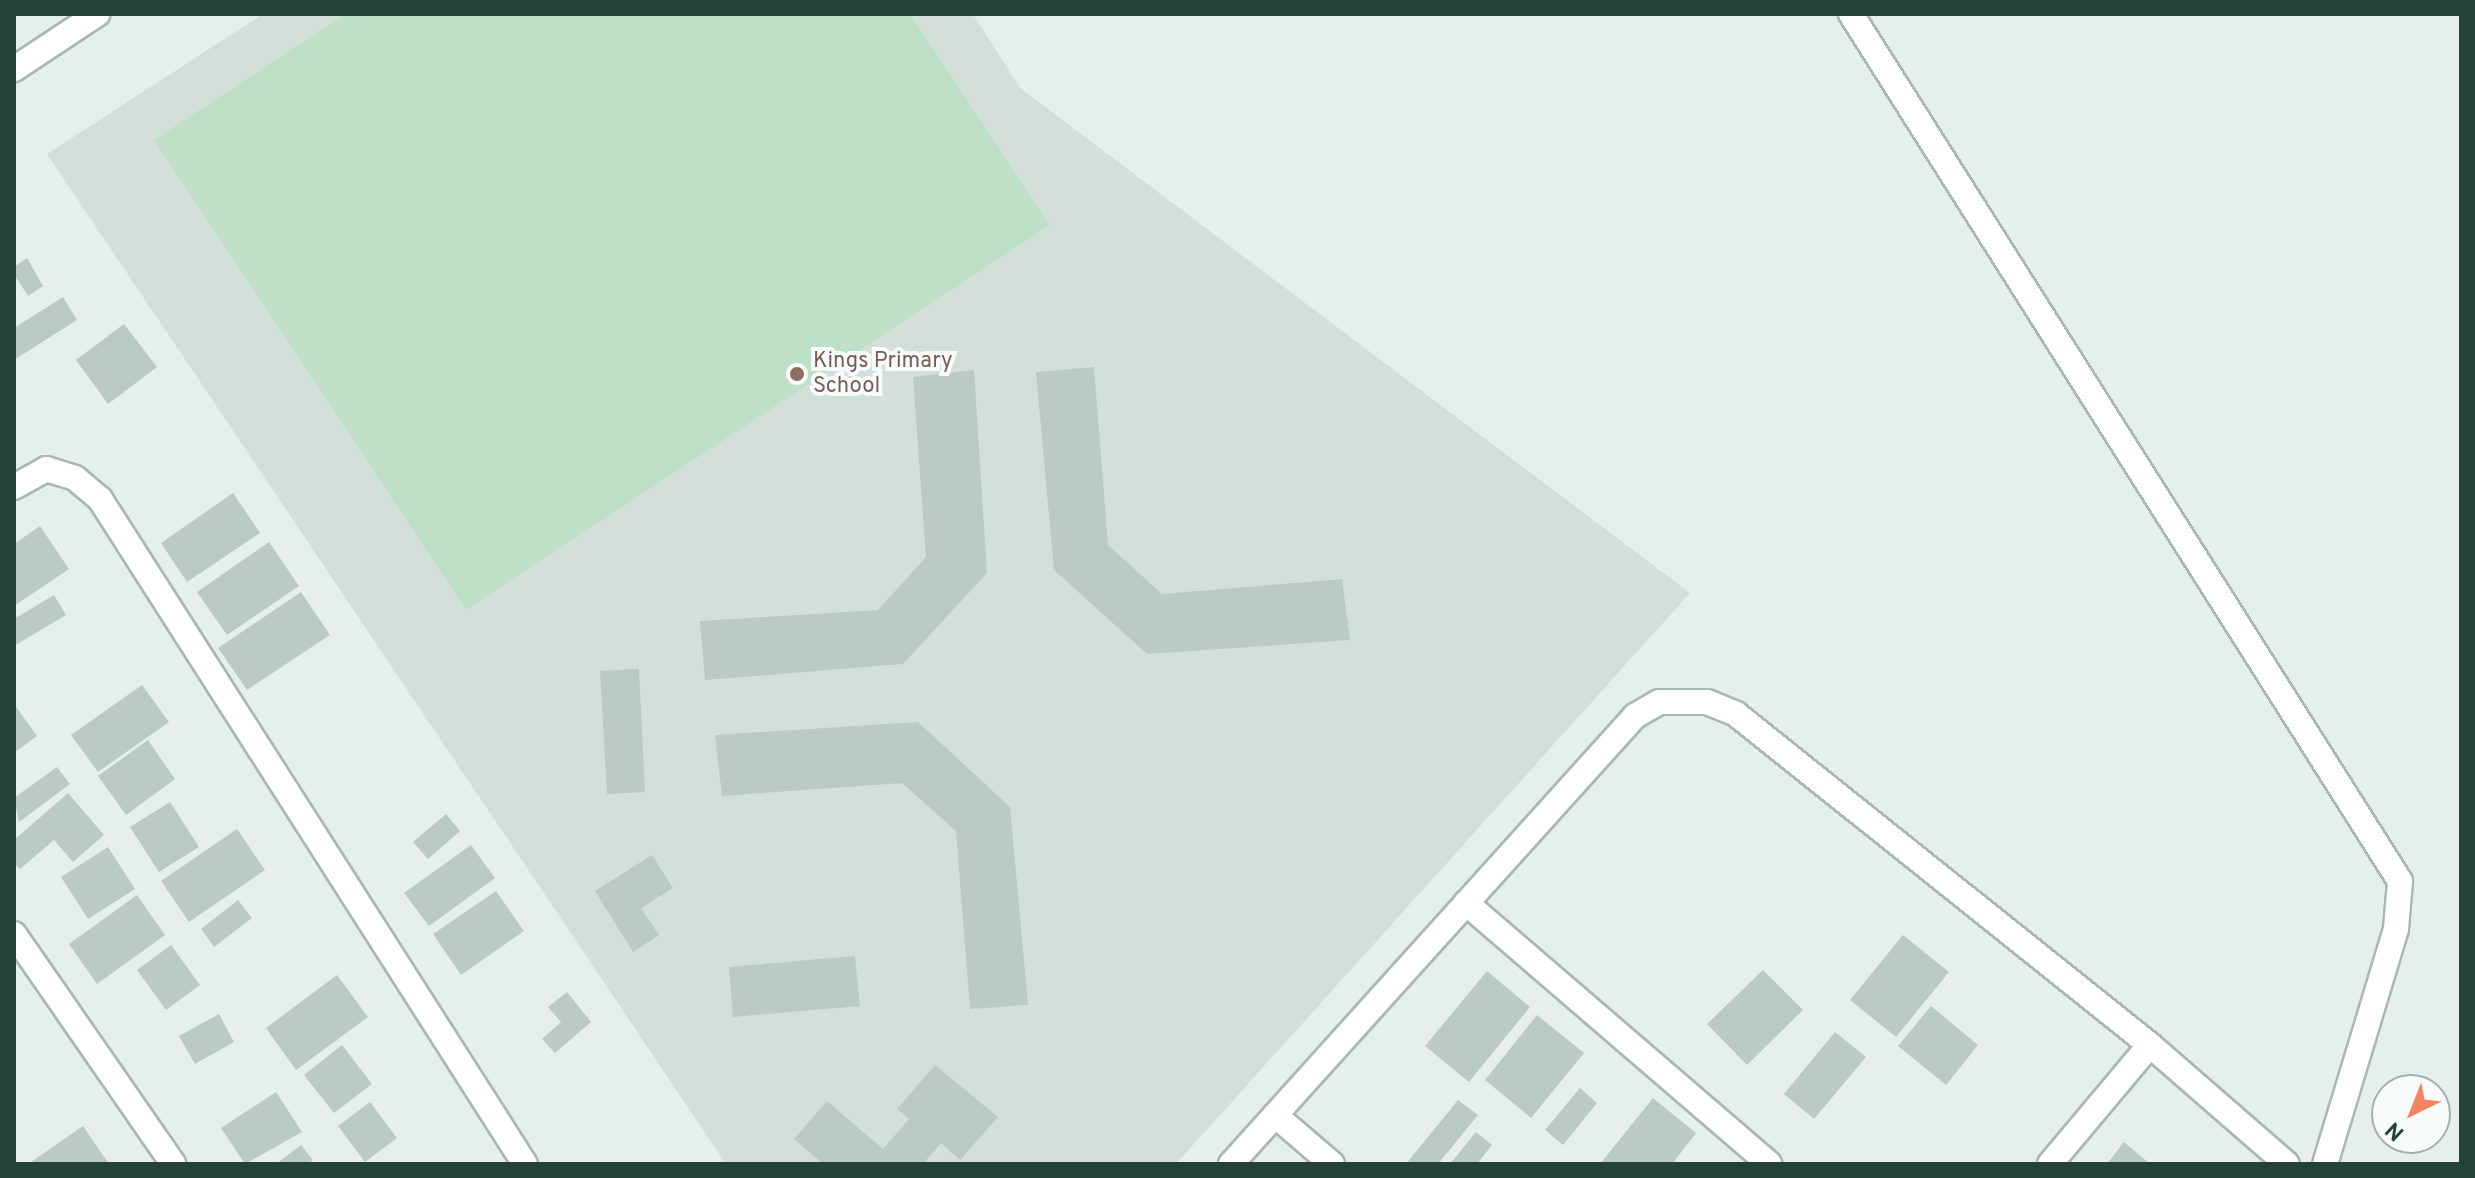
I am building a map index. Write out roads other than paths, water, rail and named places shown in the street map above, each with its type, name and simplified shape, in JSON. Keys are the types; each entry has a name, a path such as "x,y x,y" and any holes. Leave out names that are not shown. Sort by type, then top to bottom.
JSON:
{"street":[{"path":"14,69 97,14"},
{"path":"1851,14 2400,881 2396,929 2325,1164"},
{"path":"14,487 46,469 75,478 100,499 525,1164"},
{"path":"1231,1164 1635,716 1659,702 1707,702 1736,714 2150,1045 2287,1164"},
{"path":"1466,903 1769,1164"},
{"path":"14,934 173,1164"},
{"path":"2050,1164 2150,1045"},
{"path":"1275,1115 1332,1164"}],"place":[{"name":"Kings Primary School","path":"797,374"}]}
